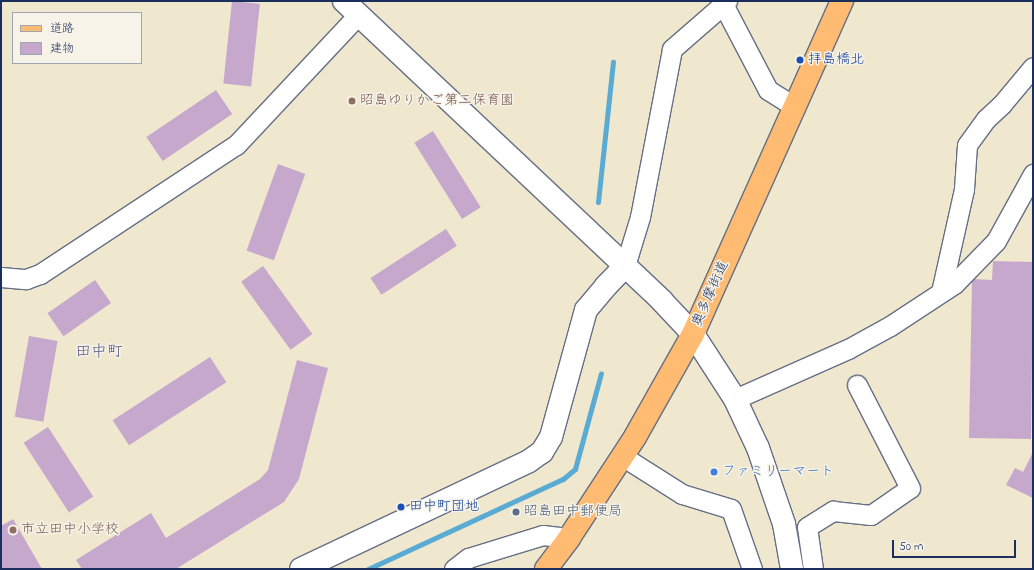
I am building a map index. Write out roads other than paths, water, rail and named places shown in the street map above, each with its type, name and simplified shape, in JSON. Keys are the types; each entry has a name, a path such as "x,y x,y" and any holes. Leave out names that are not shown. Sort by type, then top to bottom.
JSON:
{"main road":[{"name":"奥多摩街道","path":"546,569 569,538 648,415 693,334 842,1"}],"street":[{"path":"301,569 529,460 542,452 551,437 586,310 592,301 625,266 640,217 672,49 725,2 768,90 794,106"},
{"path":"1,277 26,279 40,274 236,145 351,8 625,266 675,314 693,334 735,399 758,448 774,491 784,524 792,569"},
{"path":"941,292 964,189 967,145 986,119 1002,104 1033,67"},
{"path":"735,399 848,349 890,326 954,284 996,241 1033,174"},
{"path":"813,569 807,528 833,511 870,515 910,488 857,385"},
{"path":"622,456 682,494 731,509 752,569"},
{"path":"454,569 468,558 543,535 569,538"}],"waterway":[{"path":"598,202 613,62"},
{"path":"368,569 563,479 575,469 601,373"}],"place":[{"name":"拝島橋北","path":"800,60"},
{"name":"昭島ゆりかご第二保育園","path":"352,101"},
{"name":"ファミリーマート","path":"714,472"},
{"name":"田中町団地","path":"401,507"},
{"name":"昭島田中郵便局","path":"516,512"},
{"name":"市立田中小学校","path":"13,530"}],"district":[{"name":"田中町","path":"99,352"}]}
